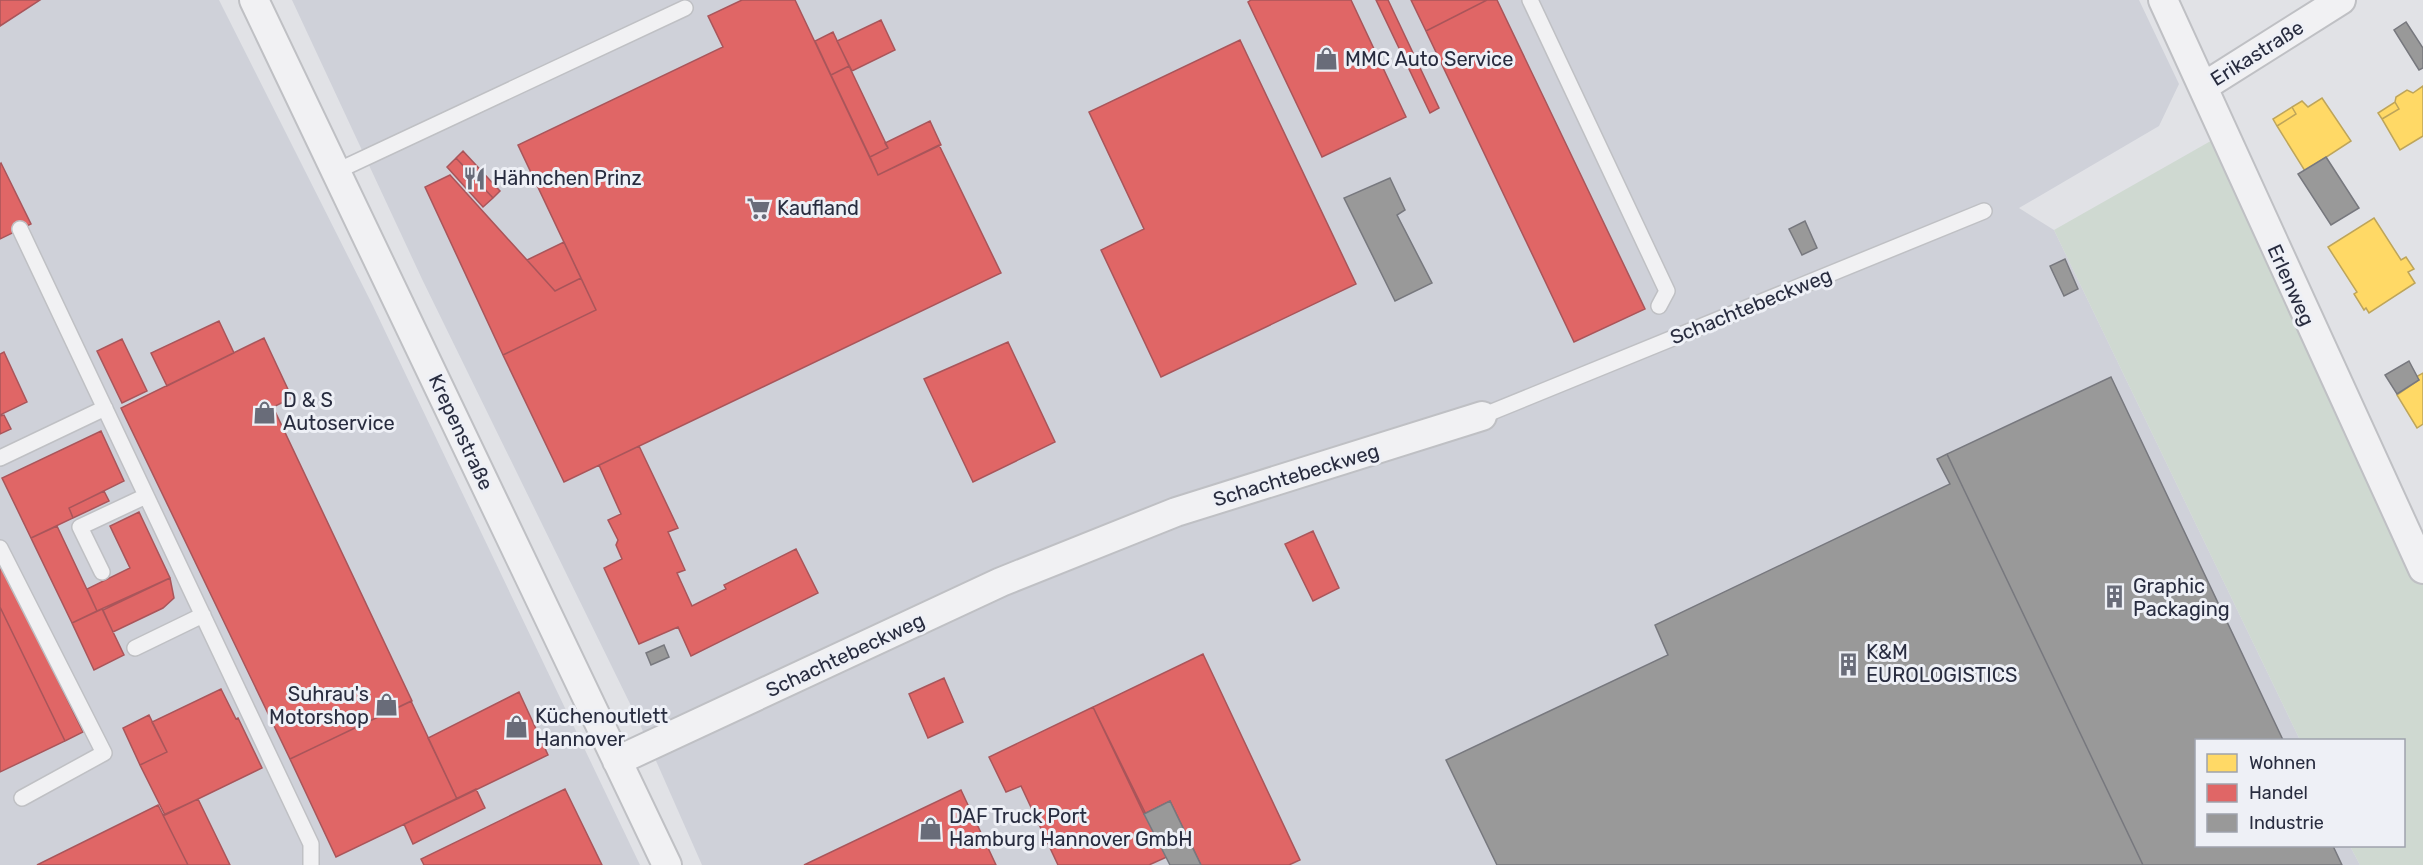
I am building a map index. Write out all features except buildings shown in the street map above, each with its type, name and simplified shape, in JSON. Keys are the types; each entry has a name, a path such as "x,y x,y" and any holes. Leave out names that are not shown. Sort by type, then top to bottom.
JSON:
{"street":[{"name":"Krepenstraße","path":"254,0 667,865"},
{"name":"Erlenweg","path":"2163,0 2327,363 2423,568"},
{"name":"Erikastraße","path":"2203,87 2341,0"},
{"name":"Schachtebeckweg","path":"617,761 1001,582 1176,512 1482,416"}],"lane":[{"path":"1530,0 1667,291 1659,306"},
{"path":"337,171 687,4"},
{"name":"Schachtebeckweg","path":"1482,416 1984,211"},
{"path":"20,229 311,844 310,865"},
{"path":"0,458 105,408"},
{"path":"102,572 80,527 146,496"},
{"path":"0,548 104,753 22,798"},
{"path":"135,648 203,615"}],"shaded area":[{"path":"0,0 219,0 373,306 640,865 0,865"},
{"path":"292,0 2139,0 2179,84 2159,126 2019,208 2054,230 2300,739 2195,739 2195,847 2351,847 2360,865 702,865 638,720 422,279"},
{"path":"2223,134 2423,548 2423,865 2360,865 2351,847 2405,847 2405,739 2300,739 2054,230"}],"place":[{"name":"MMC Auto Service","path":"1327,59"},
{"name":"Hähnchen Prinz","path":"475,178"},
{"name":"Kaufland","path":"759,208"},
{"name":"D & S Autoservice","path":"265,412"},
{"name":"Graphic Packaging","path":"2115,597"},
{"name":"K&M EUROLOGISTICS","path":"1848,664"},
{"name":"Suhrau's Motorshop","path":"387,705"},
{"name":"Küchenoutlett Hannover","path":"517,727"},
{"name":"DAF Truck Port Hamburg Hannover GmbH","path":"931,828"}]}
